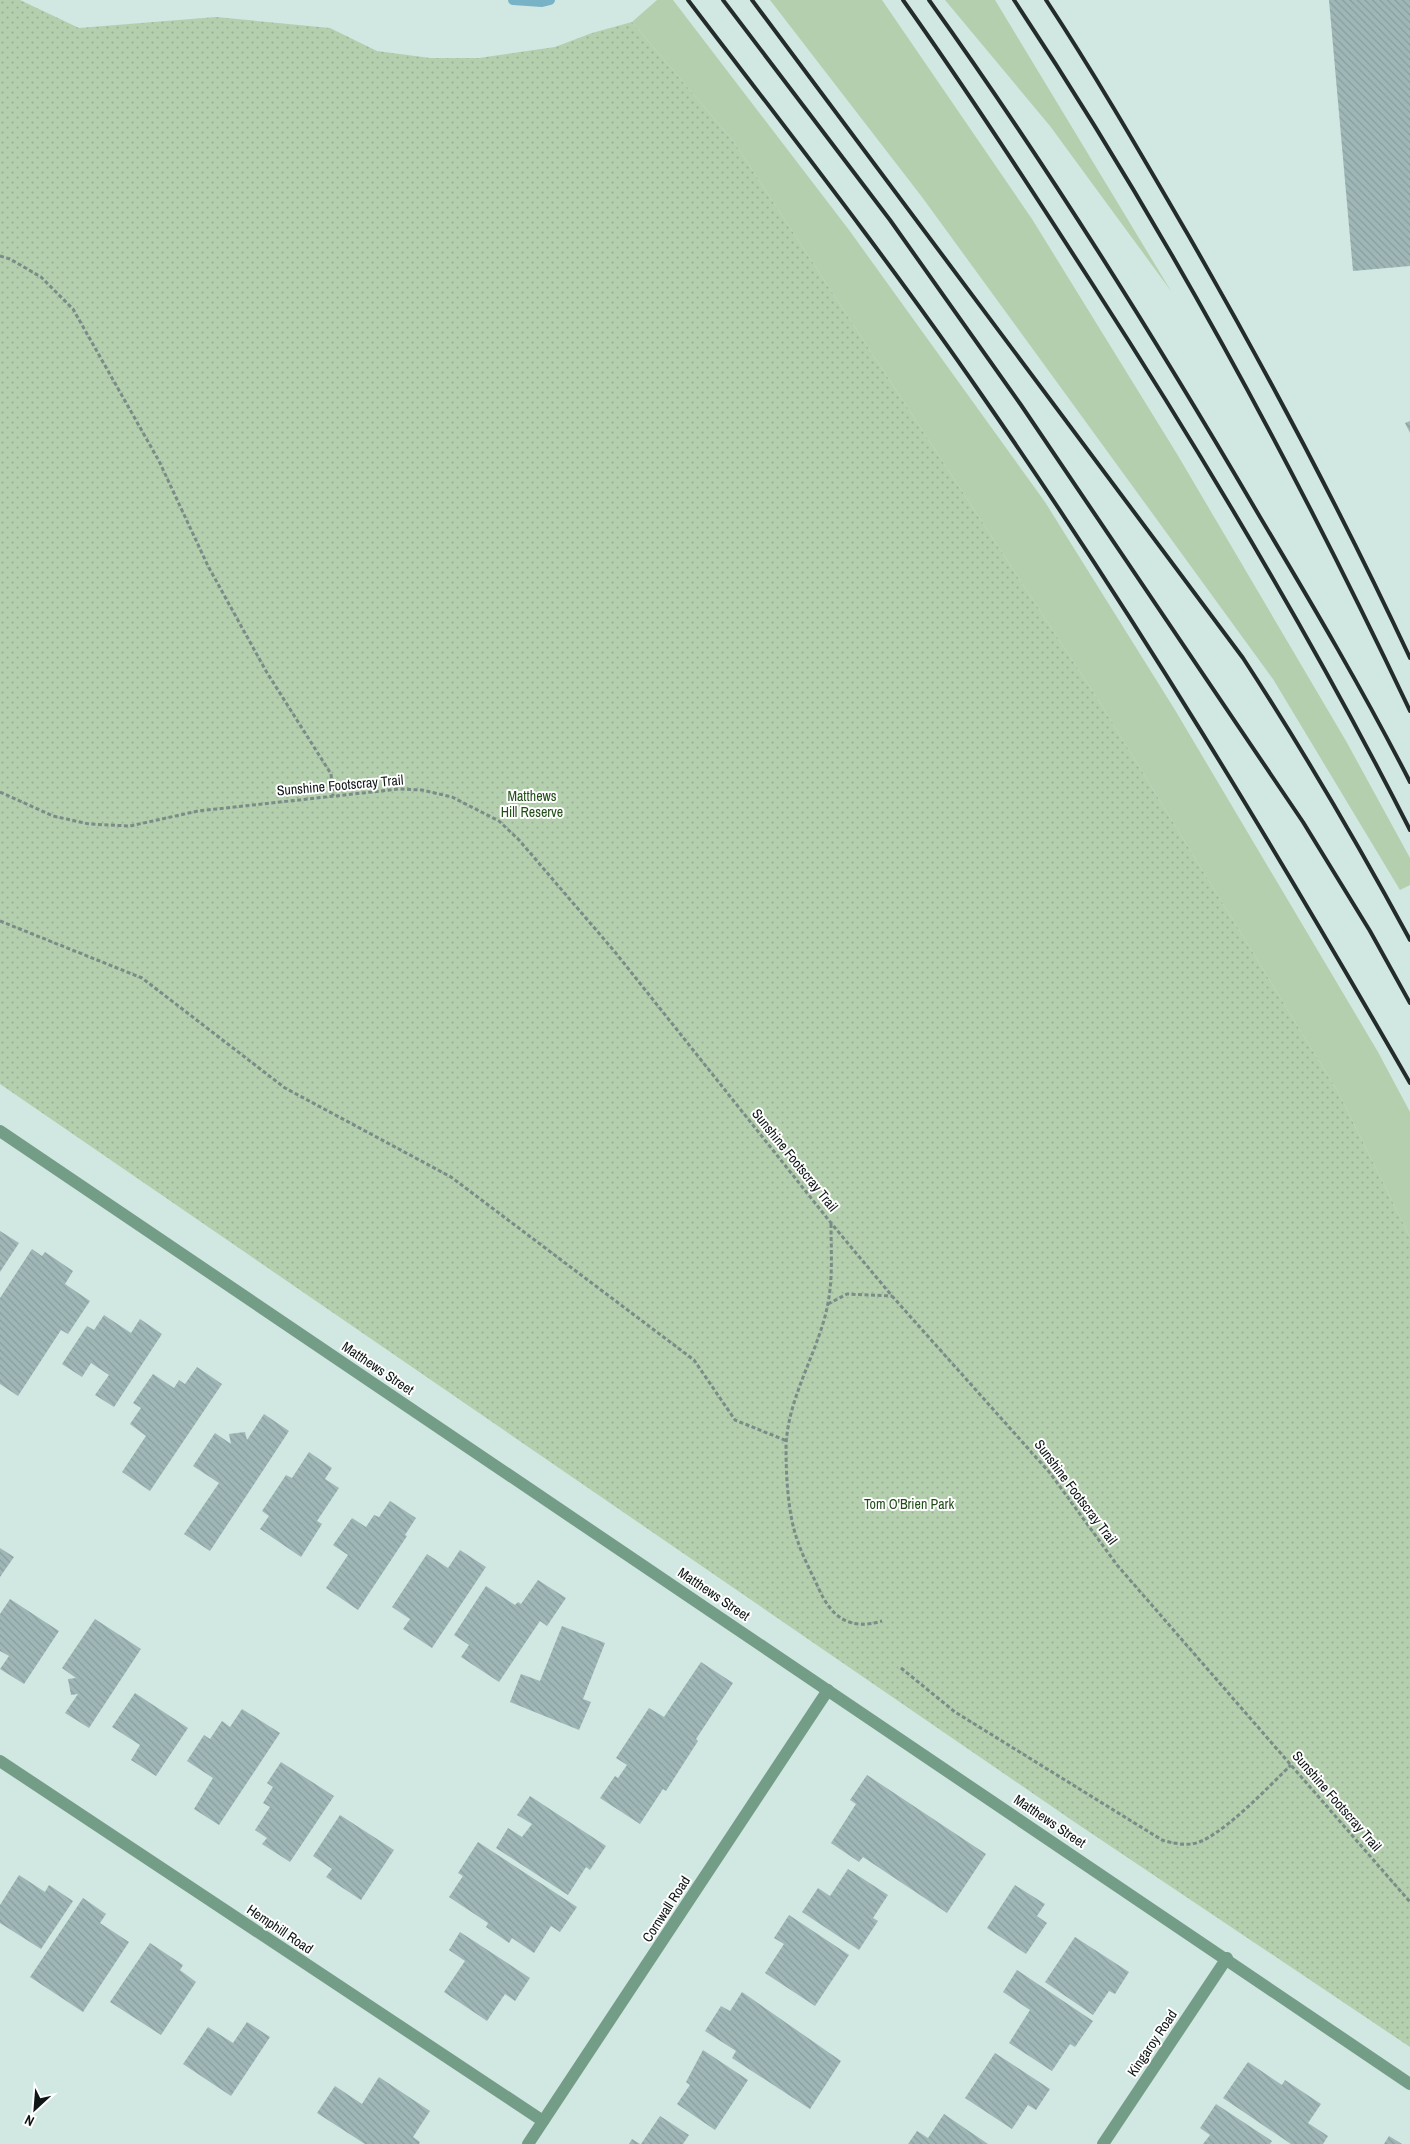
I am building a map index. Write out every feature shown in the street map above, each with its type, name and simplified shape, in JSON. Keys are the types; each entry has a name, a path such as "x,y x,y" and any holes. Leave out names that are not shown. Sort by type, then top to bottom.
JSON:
{"street":[{"name":"Matthews Street","path":"0,1131 1227,1958 1410,2084"},
{"name":"Cornwall Road","path":"528,2144 828,1690"},
{"name":"Hemphill Road","path":"0,1761 543,2121"},
{"name":"Kingaroy Road","path":"1103,2144 1227,1958"}],"path":[{"path":"0,256 10,259 41,277 73,309 159,461 208,566 266,671 331,774 333,796"},
{"name":"Sunshine Footscray Trail","path":"0,792 53,816 89,824 130,826 198,811 399,789 422,790 452,797 499,821 519,840 615,952 831,1223 892,1296 1050,1472 1117,1565 1410,1902"},
{"path":"0,921 142,978 285,1088 451,1177 694,1360 735,1420 787,1441"},
{"path":"831,1223 832,1264 828,1304 802,1376 787,1441 789,1495 797,1540 826,1606 838,1617 852,1624 869,1625 882,1621"},
{"path":"828,1304 847,1294 892,1296"},
{"path":"901,1668 955,1712 1162,1840 1177,1844 1192,1844 1217,1833 1291,1765"}],"green space":[{"name":"Matthews Hill Reserve","path":"0,0 20,0 79,28 216,17 330,28 377,51 430,58 479,58 555,47 592,33 632,22 734,142 1099,701 1338,1092 1410,1237 1410,2047 1073,1821 0,1084"},
{"path":"657,0 673,0 849,230 1045,502 1175,710 1378,1052 1410,1112 1410,1237 1338,1092 1099,701 734,142 632,22"},
{"path":"770,0 882,0 1032,219 1177,454 1346,741 1410,858 1410,885 1400,890 1273,679 922,197"},
{"path":"945,0 995,0 1171,291 1050,126"}],"building":[{"path":"1329,0 1410,0 1410,266 1353,271"},
{"path":"1410,421 1410,433 1405,423"},
{"path":"0,1231 19,1243 0,1272"},
{"path":"32,1249 42,1256 45,1252 73,1271 65,1284 90,1301 68,1334 61,1330 18,1396 0,1384 0,1298"},
{"path":"104,1315 131,1333 140,1319 162,1334 114,1407 95,1395 109,1375 91,1363 82,1377 62,1364 87,1326 94,1330"},
{"path":"197,1367 222,1384 150,1491 122,1472 146,1436 130,1424 141,1408 133,1403 153,1374 174,1388 179,1380 185,1384"},
{"path":"264,1414 289,1431 210,1551 184,1534 219,1483 193,1466 215,1433 231,1444 229,1434 245,1432 247,1440"},
{"path":"309,1452 332,1468 325,1479 339,1488 317,1521 322,1524 301,1557 260,1529 269,1516 262,1511 286,1475 292,1478"},
{"path":"390,1501 416,1518 405,1535 407,1536 358,1610 326,1588 348,1555 333,1545 352,1518 366,1527 374,1515 379,1517"},
{"path":"0,1548 14,1557 0,1577"},
{"path":"460,1550 486,1567 432,1648 403,1629 410,1619 392,1607 427,1554 448,1568"},
{"path":"538,1580 566,1598 547,1626 540,1621 499,1682 461,1657 469,1645 454,1635 486,1586 515,1605 518,1602 521,1604"},
{"path":"10,1599 59,1631 24,1684 0,1669 9,1656 0,1651 0,1614"},
{"path":"95,1619 141,1649 89,1728 65,1713 78,1694 71,1695 68,1679 76,1678 62,1668"},
{"path":"562,1626 605,1643 583,1699 591,1702 579,1730 510,1702 521,1674 540,1681"},
{"path":"701,1662 733,1683 696,1739 698,1741 666,1791 663,1789 640,1824 600,1798 615,1776 618,1778 627,1765 616,1758 649,1708 664,1717"},
{"path":"135,1693 188,1728 156,1776 131,1760 140,1745 112,1727"},
{"path":"242,1709 280,1733 219,1825 194,1809 213,1778 187,1761 204,1735 210,1739 222,1721 230,1727"},
{"path":"281,1762 334,1796 290,1862 262,1844 267,1838 255,1830 270,1807 263,1803 273,1787 267,1783"},
{"path":"867,1775 986,1854 947,1913 863,1857 859,1862 831,1843 856,1804 850,1800"},
{"path":"530,1796 606,1846 590,1870 586,1867 568,1895 496,1848 508,1828 522,1837 532,1824 517,1815"},
{"path":"340,1815 394,1850 361,1900 326,1877 332,1869 313,1856"},
{"path":"478,1842 577,1907 560,1932 551,1926 534,1953 512,1938 509,1943 486,1927 488,1923 449,1897 463,1876 458,1873"},
{"path":"848,1869 888,1895 873,1918 878,1921 859,1950 802,1912 818,1888 830,1896"},
{"path":"19,1875 45,1892 49,1885 73,1901 41,1949 0,1923 0,1905"},
{"path":"1015,1885 1045,1904 1037,1916 1047,1923 1026,1954 987,1928"},
{"path":"83,1898 106,1914 100,1923 129,1942 83,2012 30,1977"},
{"path":"789,1915 849,1955 815,2006 765,1973 784,1944 774,1938"},
{"path":"460,1932 530,1978 515,2001 505,1994 487,2021 444,1992 465,1961 449,1950"},
{"path":"1075,1937 1129,1972 1115,1994 1109,1991 1093,2015 1045,1982"},
{"path":"150,1943 183,1965 180,1970 196,1982 161,2035 110,2002"},
{"path":"1017,1970 1093,2021 1075,2047 1070,2044 1052,2071 1009,2043 1030,2010 1003,1992"},
{"path":"742,1992 841,2061 810,2109 732,2058 736,2051 705,2031 721,2006 730,2011"},
{"path":"247,2022 270,2037 231,2096 183,2064 208,2027 233,2043"},
{"path":"703,2050 748,2080 715,2130 677,2104 690,2085 686,2082"},
{"path":"995,2053 1050,2089 1036,2110 1028,2105 1012,2129 965,2098"},
{"path":"1248,2062 1282,2085 1285,2080 1321,2104 1308,2123 1328,2136 1323,2144 1291,2144 1223,2098"},
{"path":"379,2077 430,2111 413,2137 420,2142 419,2144 365,2144 317,2113 335,2086 362,2104"},
{"path":"1216,2104 1272,2141 1270,2144 1203,2144 1210,2135 1200,2128"},
{"path":"944,2114 988,2144 908,2144 917,2131 928,2138"},
{"path":"660,2116 689,2135 683,2144 641,2144"},
{"path":"1389,2136 1402,2144 1384,2144"},
{"path":"632,2139 640,2144 629,2144"}],"waterway":[{"path":"513,0 542,2 550,0"}],"railway":[{"path":"688,0 910,294 1038,478 1149,648 1256,820 1410,1083"},
{"path":"723,0 890,220 1021,405 1303,822 1370,931 1410,1003"},
{"path":"752,0 1243,658 1330,798 1410,940"},
{"path":"903,0 1023,177 1093,285 1218,486 1298,622 1410,830"},
{"path":"929,0 1059,190 1141,320 1318,615 1410,782"},
{"path":"1014,0 1123,172 1225,348 1320,528 1410,711"},
{"path":"1046,0 1083,57 1187,233 1246,338 1331,496 1410,658"}],"park label":[{"name":"Tom O'Brien Park","path":"909,1504"}]}
